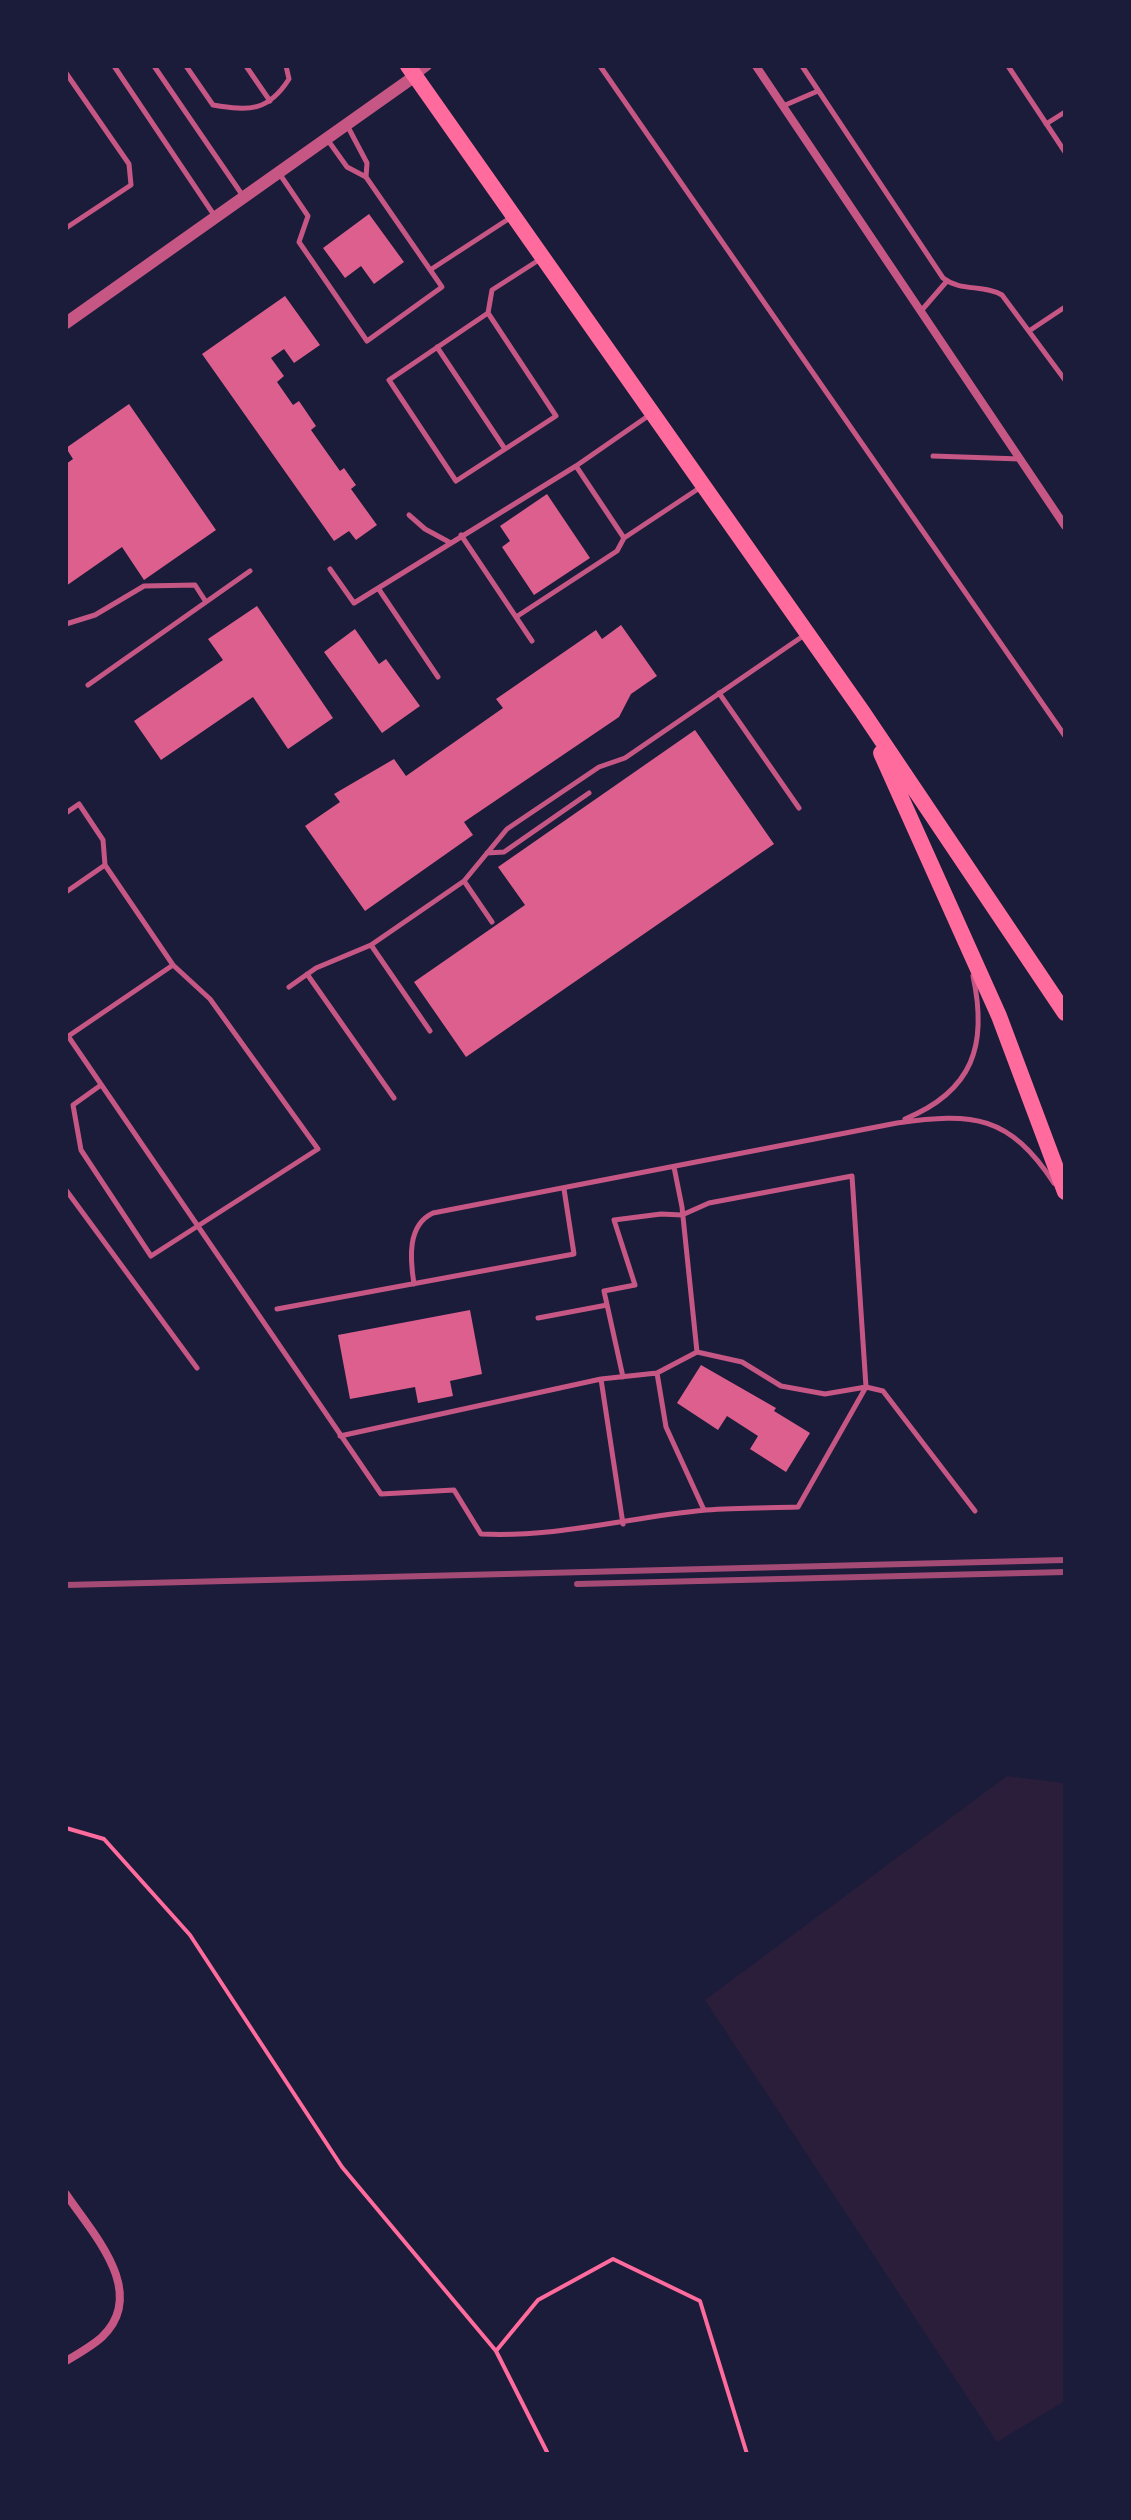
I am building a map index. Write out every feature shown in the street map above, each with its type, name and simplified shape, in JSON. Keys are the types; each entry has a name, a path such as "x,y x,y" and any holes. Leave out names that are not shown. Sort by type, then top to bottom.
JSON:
{"main road":[{"path":"417,69 542,258 862,711 1062,1003"},
{"path":"862,711 1010,1042 1065,1192"}],"street":[{"path":"756,66 1065,526"},
{"path":"66,323 347,124 417,69"},
{"path":"66,2194 119,2275 119,2309 104,2336 66,2361"}],"lane":[{"path":"114,66 216,217"},
{"path":"154,66 244,197"},
{"path":"186,66 213,105 246,110 277,98 289,79 286,66"},
{"path":"246,66 270,101"},
{"path":"600,66 1065,736"},
{"path":"802,66 947,281 1002,295 1065,380"},
{"path":"1008,66 1065,152"},
{"path":"66,73 129,164 131,185 66,228"},
{"path":"782,106 798,103 818,91"},
{"path":"1046,124 1065,112"},
{"path":"347,124 361,146 367,163 366,177"},
{"path":"278,172 308,216 299,242 367,341 442,287 366,177 347,167 327,138"},
{"path":"430,270 513,216"},
{"path":"488,313 389,380 456,481 556,416 488,313 492,290 542,258"},
{"path":"920,313 947,281"},
{"path":"1029,331 1065,307"},
{"path":"437,347 505,449"},
{"path":"330,569 354,603 576,466 652,414"},
{"path":"933,456 1020,459"},
{"path":"576,466 624,538"},
{"path":"516,617 617,551 624,538 703,486"},
{"path":"1053,508 1065,507"},
{"path":"409,515 425,529 449,542"},
{"path":"461,535 532,641"},
{"path":"88,685 250,571"},
{"path":"66,624 95,615 144,586 195,585 206,602"},
{"path":"378,588 438,677"},
{"path":"289,987 307,974 371,945 464,881 514,823 599,767 625,758 807,633"},
{"path":"719,693 799,808"},
{"path":"487,853 504,852 589,793"},
{"path":"66,813 79,804 103,840 105,865 173,965 210,999 318,1149 151,1256 81,1150 73,1105 101,1085"},
{"path":"66,892 105,865"},
{"path":"464,881 492,922"},
{"path":"897,1123 927,1109 951,1092 974,1056 979,1027 977,1000 961,932"},
{"path":"371,945 430,1031"},
{"path":"173,965 67,1037 381,1494 454,1490 481,1534 507,1535 623,1524 704,1510 798,1507 866,1387 852,1176 709,1203 682,1215 661,1214 614,1220 635,1285 604,1291 623,1377"},
{"path":"307,974 394,1098"},
{"path":"414,1284 413,1239 425,1216 441,1210 564,1189 897,1123 955,1118 997,1125 1031,1151 1065,1200"},
{"path":"674,1167 697,1352"},
{"path":"277,1309 574,1254 564,1189"},
{"path":"66,1190 197,1368"},
{"path":"538,1318 607,1305"},
{"path":"340,1436 601,1379 657,1373 697,1352 742,1362 781,1386 825,1394 866,1387 883,1391 975,1511"},
{"path":"657,1373 666,1427 704,1510"},
{"path":"601,1379 623,1524"}],"path":[{"path":"66,1828 104,1839 190,1935 342,2167 496,2351 548,2454"},
{"path":"496,2351 538,2300 613,2259 700,2301 747,2454"}],"shaded area":[{"path":"1007,1776 1065,1783 1065,2401 997,2442 705,2000"}],"building":[{"path":"369,214 404,262 374,284 361,266 345,278 323,248"},
{"path":"285,296 320,345 294,363 284,349 271,358 284,376 277,382 293,405 299,401 316,426 311,430 340,471 344,468 356,485 351,489 377,525 356,540 349,531 334,541 202,354"},
{"path":"129,404 216,530 144,580 122,547 66,586 66,464 73,459 66,448"},
{"path":"547,494 590,558 534,595 502,547 510,541 500,526"},
{"path":"257,606 333,718 288,749 253,697 161,760 134,721 223,660 208,639"},
{"path":"621,625 657,676 631,694 619,717 464,822 473,835 365,911 305,826 340,802 334,794 394,759 406,776 503,708 496,699 596,630 602,639"},
{"path":"355,629 379,664 386,659 420,706 382,733 324,652"},
{"path":"695,730 774,844 466,1057 414,982 525,905 498,867"},
{"path":"470,1310 482,1374 450,1381 453,1396 418,1403 415,1387 350,1399 338,1335"},
{"path":"701,1365 776,1408 774,1411 810,1433 786,1472 750,1449 758,1436 727,1416 718,1430 677,1403"}],"railway":[{"path":"66,1585 1065,1560"},
{"path":"577,1584 1065,1572"}]}
